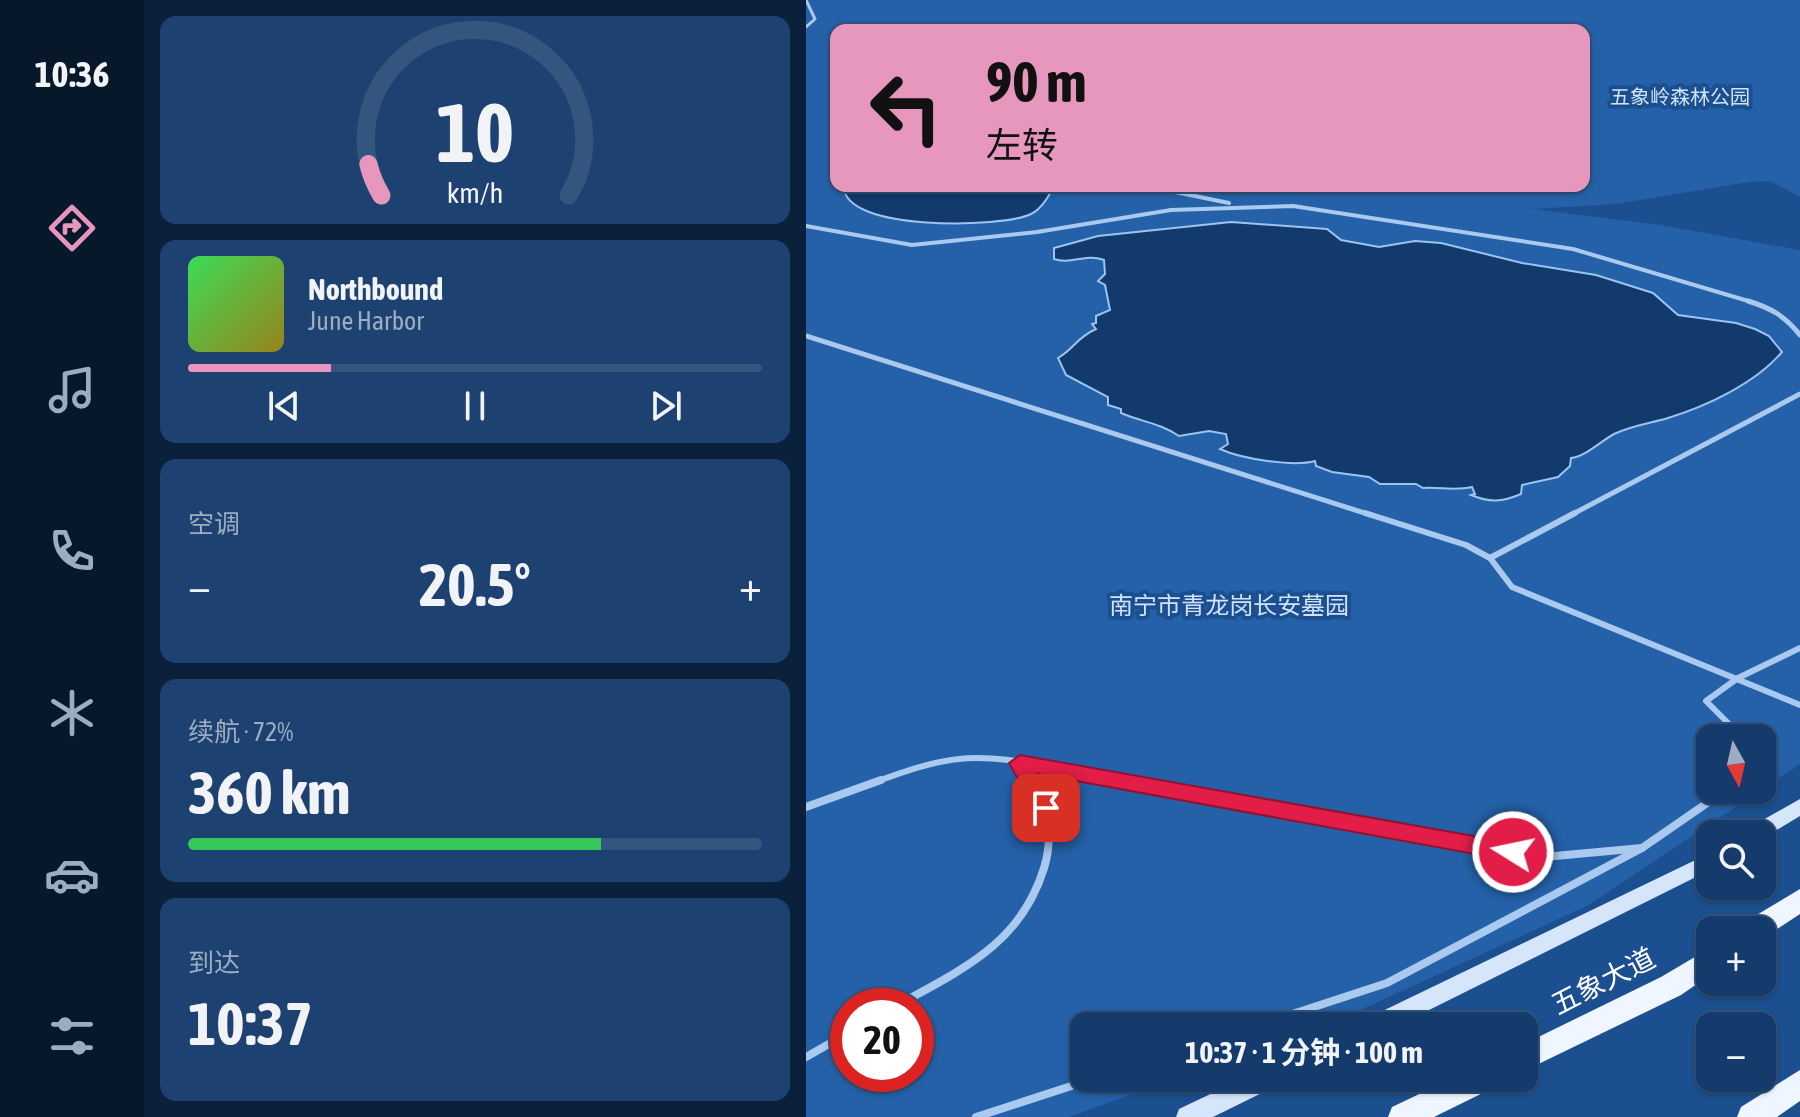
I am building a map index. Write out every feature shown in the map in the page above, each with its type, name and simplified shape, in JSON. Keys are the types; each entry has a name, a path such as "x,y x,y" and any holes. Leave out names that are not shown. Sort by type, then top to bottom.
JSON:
{"main road":[{"path":"1776,916 1800,900"},
{"name":"五象大道","path":"1538,1051 1671,986 1696,969"},
{"path":"1752,1117 1800,1084"},
{"path":"1403,1117 1454,1092"}],"street":[{"path":"1776,821 1800,806"},
{"path":"1403,1012 1696,868"},
{"path":"1188,1117 1239,1092"}],"lane":[{"path":"806,0 815,19 806,27"},
{"path":"1171,210 1170,192 1240,205"},
{"path":"806,226 912,245 1037,232 1171,210 1240,205 1293,206 1573,249 1768,307 1787,319 1800,335"},
{"path":"806,336 1466,545 1490,558 1512,587 1800,705"},
{"path":"1490,558 1800,394"},
{"path":"1729,724 1706,701 1738,678 1800,648"},
{"path":"806,807 914,768 962,758 1020,763 1544,857 1642,848"},
{"path":"928,988 981,958 1024,919 1035,897 1049,848 1046,808 1020,763"},
{"path":"1299,1012 1387,983 1642,848 1706,804"},
{"path":"806,1057 830,1043"},
{"path":"976,1117 1070,1086"}],"green space":[{"name":"南宁市青龙岗长安墓园","path":"806,0 1800,0 1800,197 1770,181 1616,204 1532,209 1661,225 1800,250 1800,764 1776,780 1776,724 1696,724 1696,804 1740,804 1716,820 1696,820 1696,833 1587,906 1356,1012 1070,1012 1070,1092 1138,1092 1069,1117 806,1117"}],"shaded area":[{"path":"846,192 1050,192 1042,206 1031,214 990,222 895,219 868,212 850,201"},
{"path":"1231,222 1327,229 1341,240 1379,247 1415,241 1441,243 1522,263 1596,275 1653,293 1678,315 1736,323 1755,329 1769,336 1782,352 1759,374 1730,392 1683,413 1614,434 1587,452 1571,458 1570,466 1558,477 1522,485 1521,494 1502,500 1471,495 1475,494 1472,487 1423,488 1416,484 1380,484 1369,477 1332,472 1316,466 1315,461 1281,462 1241,456 1220,449 1228,444 1226,434 1209,431 1179,436 1158,425 1121,413 1121,409 1108,405 1108,397 1066,375 1058,358 1096,329 1092,324 1096,323 1096,316 1110,310 1105,285 1098,281 1105,274 1104,260 1054,259 1054,248 1098,236"}],"route":[{"path":"1046,808 1020,763 1513,852"}],"park label":[{"name":"五象岭森林公园","path":"1680,97"}]}
